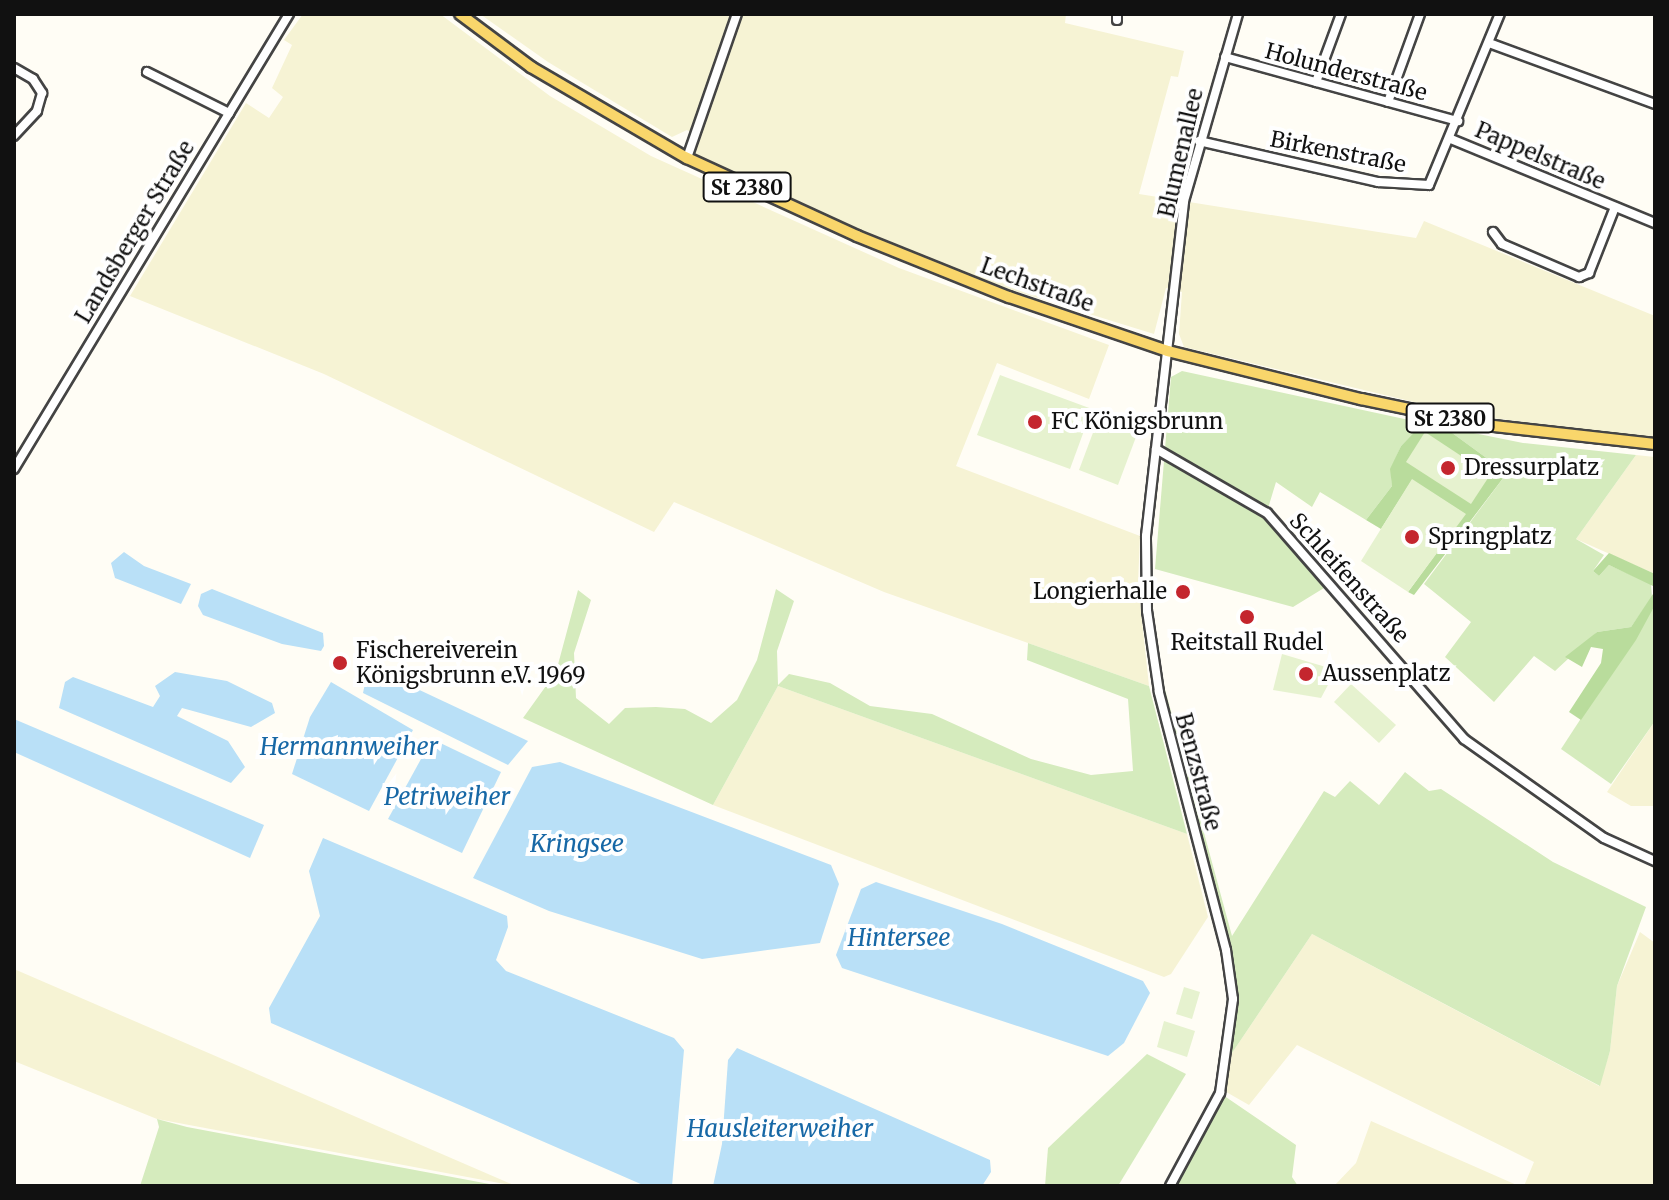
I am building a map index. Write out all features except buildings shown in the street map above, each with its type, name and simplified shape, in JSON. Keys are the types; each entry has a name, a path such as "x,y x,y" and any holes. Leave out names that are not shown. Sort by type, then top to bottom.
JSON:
{"main road":[{"name":"Lechstraße","path":"460,14 557,84 687,158 935,269 1168,351 1485,425 1655,444"}],"street":[{"name":"Landsberger Straße","path":"14,469 289,14"},
{"path":"687,158 737,14"},
{"name":"Blumenallee","path":"1168,351 1184,201 1238,14"},
{"path":"1316,82 1341,14"},
{"path":"1388,102 1420,14"},
{"name":"Birkenstraße","path":"1199,141 1407,185 1434,181 1500,14"},
{"path":"1489,43 1655,104"},
{"name":"Holunderstraße","path":"1225,57 1458,121"},
{"path":"14,68 33,79 42,93 37,111 14,136"},
{"path":"147,72 229,113"},
{"name":"Pappelstraße","path":"1451,139 1655,223"},
{"name":"Pappelstraße","path":"1493,232 1502,244 1579,277 1589,273 1615,207"},
{"name":"Benzstraße","path":"1168,351 1145,567 1152,649 1233,999 1220,1093 1170,1186"},
{"name":"Schleifenstraße","path":"1156,449 1267,513 1464,739 1604,838 1655,861"}],"shaded area":[{"path":"303,14 440,14 550,96 651,156 899,268 1109,345 1089,399 997,363 956,466 1140,536 1138,584 1149,686 884,592 674,502 654,532 324,374 130,296 246,103 269,118 283,97 272,88 292,45 284,40"},
{"path":"480,14 1066,14 1065,23 1184,51 1178,77 1171,76 1139,194 1416,238 1424,221 1655,316 1655,438 1468,415 1184,347 1179,334 1182,292 1166,288 1154,334 996,285 789,200 695,154 698,137 687,130 672,137 548,62"},
{"path":"1636,455 1655,457 1655,574 1576,539"},
{"path":"778,686 1187,834 1208,917 1171,974 1164,977 713,805"},
{"path":"1655,721 1655,806 1631,806 1607,792"},
{"path":"1640,932 1655,943 1655,1186 1524,1186 1534,1162 1297,1045 1249,1105 1221,1089 1228,1059 1312,934 1599,1086 1610,1051 1617,986"},
{"path":"14,969 516,1186 157,1119 14,1061"},
{"path":"1371,1121 1519,1186 1334,1186 1356,1163"}],"green space":[{"path":"1182,371 1423,423 1401,446 1391,469 1392,486 1366,520 1320,492 1312,507 1276,482 1266,515 1324,588 1293,607 1155,569 1171,377"},
{"name":"FC Königsbrunn","path":"1000,375 1092,409 1070,469 977,435"},
{"path":"1100,414 1139,429 1118,485 1079,470"},
{"path":"1423,423 1444,427 1507,473 1414,595 1408,592 1465,514 1412,480 1381,529 1366,520 1392,486 1390,469 1401,446"},
{"path":"1444,427 1523,443 1636,455 1576,539 1604,555 1593,571 1599,576 1609,565 1651,584 1652,597 1631,627 1597,632 1555,671 1534,656 1494,702 1445,657 1471,622 1424,584 1507,473"},
{"name":"Dressurplatz","path":"1425,432 1490,475 1471,504 1406,462"},
{"name":"Springplatz","path":"1412,479 1466,514 1408,592 1361,561"},
{"path":"1609,553 1655,574 1655,587 1609,565 1599,576 1593,571"},
{"path":"776,589 794,601 777,651 778,685 789,674 830,683 870,706 932,714 1031,759 1091,775 1133,771 1128,699 1027,660 1028,643 1149,686 1187,834 778,686 713,805 523,718 556,672 578,590 591,600 574,653 576,698 609,724 625,708 656,707 685,709 711,723 737,700 757,660"},
{"path":"1655,591 1655,605 1636,640 1581,720 1569,712 1601,663 1603,649 1591,647 1582,667 1565,657 1597,632 1631,627"},
{"path":"1655,605 1655,721 1611,784 1561,749"},
{"name":"Aussenplatz","path":"1282,654 1336,670 1321,698 1273,690"},
{"path":"1159,667 1232,936 1324,791 1335,797 1350,781 1379,805 1405,772 1429,791 1441,789 1553,862 1646,907 1617,986 1610,1051 1600,1086 1312,934 1228,1059 1230,974 1159,692"},
{"path":"1351,684 1396,725 1379,743 1334,702"},
{"path":"1184,987 1200,992 1192,1019 1176,1014"},
{"path":"1164,1021 1195,1031 1187,1057 1157,1047"},
{"path":"1147,1054 1186,1074 1118,1186 1045,1186 1048,1148"},
{"path":"1220,1093 1296,1145 1292,1177 1298,1186 1170,1186"},
{"path":"157,1119 500,1186 140,1186 159,1127"}],"water":[{"path":"124,552 144,566 191,584 181,604 115,578 111,563"},
{"path":"212,589 323,633 324,646 321,651 282,644 203,615 198,606 201,594"},
{"path":"379,671 528,741 508,765 363,693 366,679"},
{"path":"175,672 227,681 272,703 275,713 251,727 182,708 177,716 228,741 245,767 231,783 59,708 65,682 73,677 153,707 160,696 155,686"},
{"name":"Hermannweiher","path":"331,682 413,730 369,811 292,774 310,717"},
{"path":"14,719 264,825 250,858 14,752"},
{"name":"Petriweiher","path":"432,739 501,772 462,853 388,819"},
{"name":"Kringsee","path":"560,762 831,865 839,884 820,943 702,959 549,911 473,878 532,767"},
{"path":"323,838 507,916 508,927 496,960 506,971 674,1038 684,1050 672,1186 643,1185 271,1023 269,1008 320,916 309,871"},
{"name":"Hintersee","path":"876,882 1002,924 1143,981 1150,993 1124,1043 1108,1056 842,968 836,955 861,889"},
{"name":"Hausleiterweiher","path":"737,1048 990,1160 991,1172 982,1186 713,1186 722,1144 728,1060"}],"place":[{"name":"FC Königsbrunn","path":"1035,422"},
{"name":"Dressurplatz","path":"1448,468"},
{"name":"Springplatz","path":"1412,537"},
{"name":"Longierhalle","path":"1183,592"},
{"name":"Reitstall Rudel","path":"1247,617"},
{"name":"Fischereiverein Königsbrunn e.V. 1969","path":"340,663"},
{"name":"Aussenplatz","path":"1306,674"}]}
